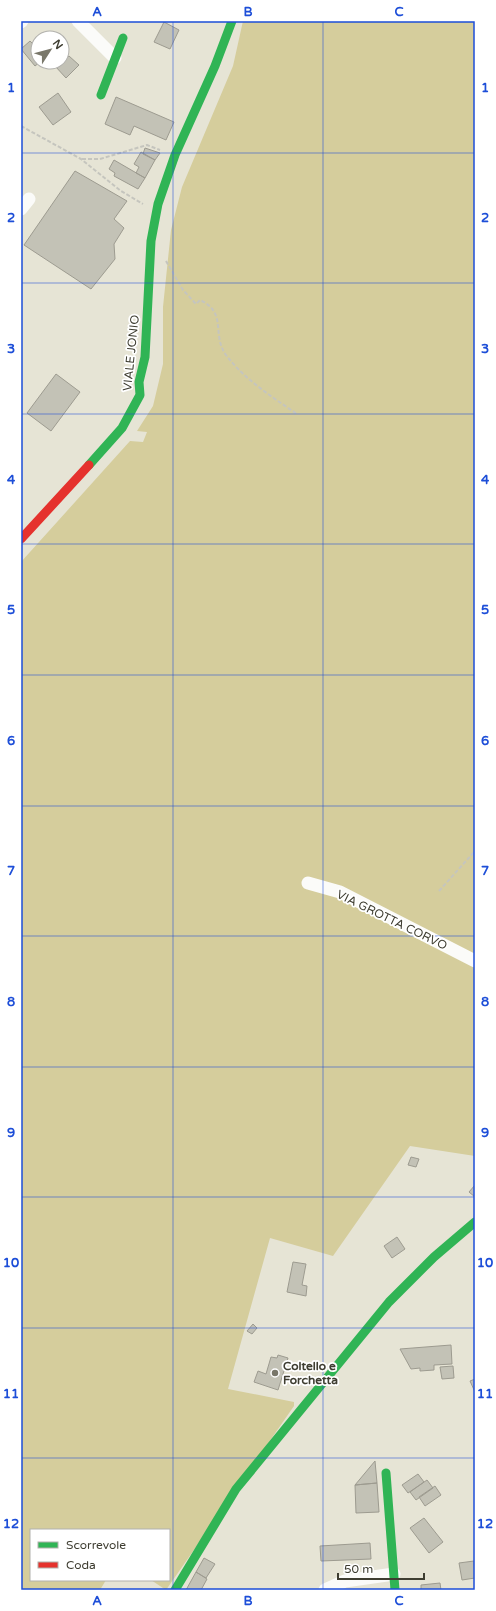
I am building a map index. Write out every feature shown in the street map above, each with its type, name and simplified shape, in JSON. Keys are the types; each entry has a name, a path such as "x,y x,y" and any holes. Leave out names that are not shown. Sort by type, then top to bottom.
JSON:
{"main road":[{"name":"VIALE JONIO","path":"21,540 122,428 140,395 139,382 145,357 151,241 165,180 184,131 222,21"},
{"name":"VIALE JONIO","path":"184,131 213,72 232,21"},
{"path":"101,95 122,38"},
{"path":"175,1590 236,1489 390,1302 434,1257 475,1222"},
{"path":"386,1473 395,1590"}],"street":[{"path":"78,21 115,58"},
{"name":"VIA GROTTA CORVO","path":"308,883 340,892 475,961"},
{"path":"325,1590 345,1581 394,1574"}],"path":[{"path":"21,126 81,159 121,191 138,202 148,205"},
{"path":"81,159 100,159 147,145 162,150"},
{"path":"165,258 183,290 196,304 200,300 208,304 218,317 217,328 225,354 270,396 296,414"},
{"path":"439,891 475,851"}],"shaded area":[{"path":"243,21 475,21 475,1156 410,1146 333,1256 270,1238 228,1389 294,1402 294,1406 166,1590 152,1581 170,1581 170,1529 30,1529 30,1581 105,1581 100,1590 21,1590 21,562 130,441 143,442 147,432 137,431 153,406 163,364 163,307 171,230 182,187 233,66"}],"building":[{"path":"164,22 179,30 170,49 154,42"},
{"path":"30,41 30,60 21,49"},
{"path":"70,57 79,65 66,78 59,70 70,70"},
{"path":"58,93 71,112 53,125 39,107"},
{"path":"116,97 174,122 166,140 134,126 130,135 105,124"},
{"path":"145,148 160,153 155,160 143,154"},
{"path":"141,152 155,160 145,178 136,173 139,167 134,164"},
{"path":"114,160 145,178 138,189 114,176 115,173 109,169"},
{"path":"75,171 127,201 114,219 124,228 114,244 115,259 91,289 24,245"},
{"path":"56,374 80,392 51,431 27,413"},
{"path":"411,1157 419,1159 416,1167 408,1165"},
{"path":"475,1185 475,1197 469,1192"},
{"path":"397,1237 405,1249 392,1258 384,1246"},
{"path":"293,1262 306,1264 302,1285 307,1286 306,1296 287,1292"},
{"path":"253,1324 257,1328 252,1334 247,1331"},
{"path":"451,1345 452,1364 434,1365 434,1370 420,1371 420,1368 411,1369 400,1349"},
{"name":"Coltello e Forchetta","path":"278,1355 288,1358 278,1390 254,1382 258,1371 266,1374 271,1357 277,1358"},
{"path":"453,1366 454,1378 442,1379 440,1367"},
{"path":"475,1379 475,1392 470,1381"},
{"path":"375,1461 377,1483 355,1485"},
{"path":"418,1474 424,1482 408,1493 402,1485"},
{"path":"427,1480 433,1488 416,1500 410,1492"},
{"path":"377,1483 379,1512 356,1513 355,1485"},
{"path":"435,1486 441,1495 425,1506 419,1497"},
{"path":"424,1518 443,1542 429,1553 410,1528"},
{"path":"370,1543 371,1559 321,1561 320,1546"},
{"path":"204,1558 215,1564 206,1578 196,1572"},
{"path":"474,1561 475,1578 462,1580 459,1563"},
{"path":"196,1572 207,1579 201,1590 186,1590"},
{"path":"440,1583 441,1590 421,1590 421,1585"}],"traffic: fast":[{"path":"89,465 122,428 140,395 139,382 145,357 151,241 158,204 175,155 215,66 232,21"},
{"path":"101,95 123,38"},
{"path":"175,1590 236,1489 389,1302 434,1257 475,1222"},
{"path":"386,1473 395,1590"}],"traffic: jam":[{"path":"21,539 89,465"}],"place":[{"name":"Coltello e Forchetta","path":"275,1373"}]}
